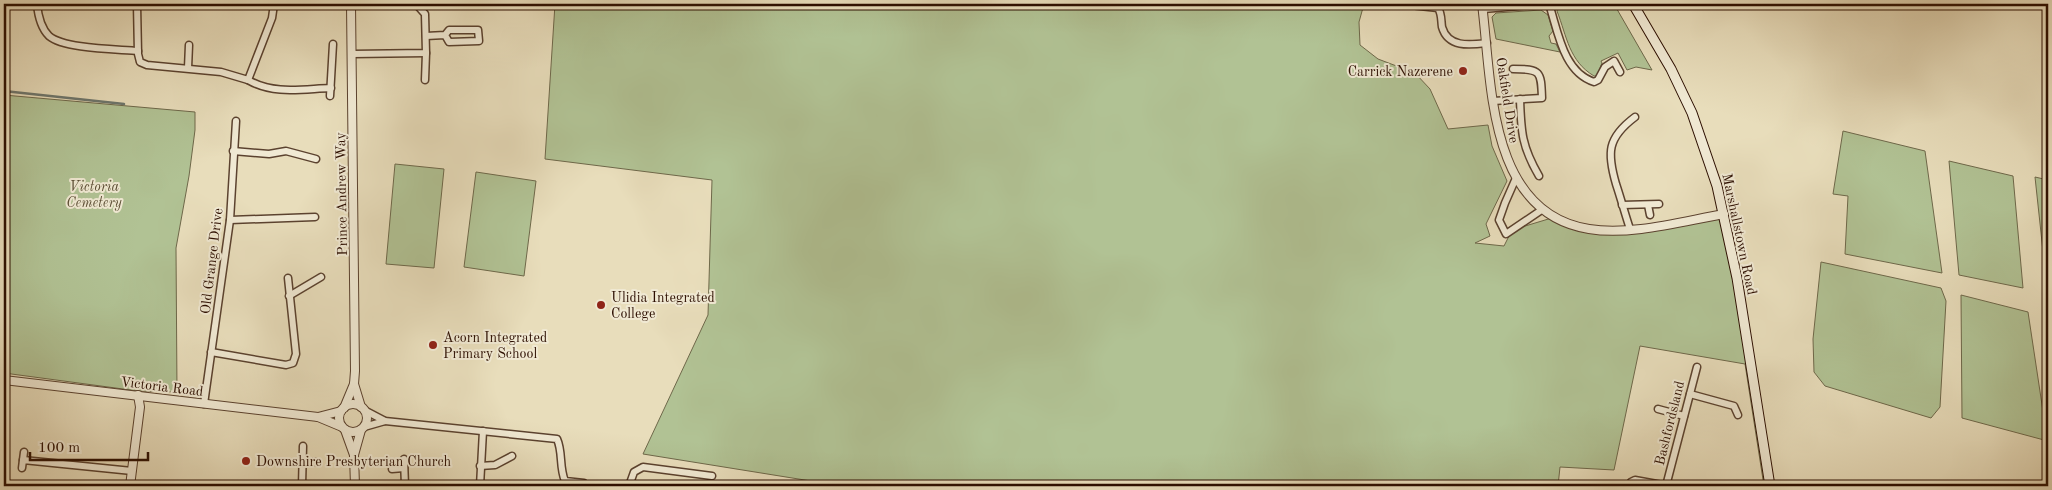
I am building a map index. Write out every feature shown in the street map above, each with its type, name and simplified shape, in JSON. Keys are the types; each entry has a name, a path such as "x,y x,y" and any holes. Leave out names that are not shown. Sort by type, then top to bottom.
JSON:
{"main road":[{"name":"Marshallstown Road","path":"1633,4 1671,69 1692,113 1717,186 1747,336 1770,486"}],"street":[{"path":"36,4 43,27 53,38 80,46 138,51"},
{"path":"138,4 138,51 139,60 144,64 228,73 268,89 280,91 331,88"},
{"path":"248,80 272,18 274,4"},
{"name":"Prince Andrew Way","path":"351,4 354,384 363,409"},
{"path":"416,4 424,14 426,36 425,80"},
{"path":"1483,6 1545,4"},
{"path":"1549,4 1565,53 1575,69 1584,77 1596,82 1605,67 1614,61 1620,72"},
{"path":"1410,5 1438,8 1444,32 1457,43 1466,45 1487,43"},
{"name":"Oakfield Drive","path":"1483,6 1493,101 1504,153 1516,178 1531,199 1543,210 1577,226 1607,230 1630,229 1724,214"},
{"path":"426,36 445,35 449,30 478,30 479,41 449,42 445,35"},
{"path":"330,96 333,44"},
{"path":"188,68 189,45"},
{"path":"352,54 426,53"},
{"path":"1493,101 1542,98 1540,76 1536,70 1513,69"},
{"path":"1520,99 1523,141 1539,176"},
{"path":"1630,229 1611,165 1610,151 1619,131 1635,117"},
{"name":"Old Grange Drive","path":"204,404 230,220 236,121"},
{"path":"233,151 269,154 286,151 316,159"},
{"path":"1516,178 1504,203 1499,220 1506,234 1543,210"},
{"path":"1648,204 1650,215"},
{"path":"1622,205 1659,204"},
{"path":"230,220 315,217"},
{"path":"289,296 321,277"},
{"path":"211,352 287,365 293,363 296,354 288,278"},
{"name":"Bashfordsland","path":"1628,486 1635,480 1667,486 1697,367"},
{"name":"Victoria Road","path":"4,380 318,417 344,428"},
{"name":"Prince Andrew Way","path":"343,409 354,384"},
{"path":"1690,394 1734,406 1738,415"},
{"path":"130,486 140,407 138,395"},
{"path":"354,455 339,419 343,409 352,404 385,421"},
{"name":"Victoria Road","path":"318,417 343,409"},
{"path":"355,486 354,455 362,428 367,419 363,409"},
{"path":"1658,409 1684,416"},
{"path":"344,428 354,432 385,421 557,438 560,446 561,472 565,481 584,483"},
{"path":"480,486 483,431"},
{"path":"302,486 303,446"},
{"path":"22,468 24,452"},
{"path":"480,466 495,465 512,456"},
{"path":"404,459 405,486"},
{"path":"23,460 132,471"},
{"path":"302,461 314,462"},
{"path":"629,486 634,472 643,467 712,476"},
{"path":"392,469 404,468"}],"green space":[{"path":"555,4 1364,4 1359,22 1360,45 1378,59 1415,73 1430,89 1448,129 1488,125 1492,146 1507,181 1486,224 1490,236 1475,243 1504,246 1512,230 1555,217 1589,229 1666,224 1724,214 1766,486 1764,486 1745,364 1640,346 1614,470 1560,467 1558,486 842,486 643,454 708,315 712,180 545,159"},
{"path":"1559,4 1614,4 1652,70 1636,67 1627,70 1618,53 1601,61 1597,76 1594,76 1579,63 1570,48 1557,11"},
{"path":"1541,10 1548,15 1553,31 1549,36 1551,43 1556,44 1560,52 1496,39 1492,17 1496,13"},
{"name":"Victoria Cemetery","path":"4,95 195,112 195,130 189,176 176,248 177,392 138,391 4,373"},
{"path":"1843,131 1925,151 1942,273 1845,254 1848,196 1833,194"},
{"path":"1949,161 2013,176 2023,288 1959,275"},
{"path":"395,164 444,169 434,268 386,264"},
{"path":"476,172 536,181 524,276 464,267"},
{"path":"2035,177 2048,180 2048,298"},
{"path":"1821,262 1941,288 1946,301 1940,407 1931,418 1825,386 1814,372 1813,339"},
{"path":"1961,295 2028,312 2044,418 2044,440 1962,418"}],"waterway":[{"path":"4,91 124,104"}],"place":[{"name":"Carrick Nazerene","path":"1463,71"},
{"name":"Ulidia Integrated College","path":"601,305"},
{"name":"Acorn Integrated Primary School","path":"433,345"},
{"name":"Downshire Presbyterian Church","path":"246,461"}]}
